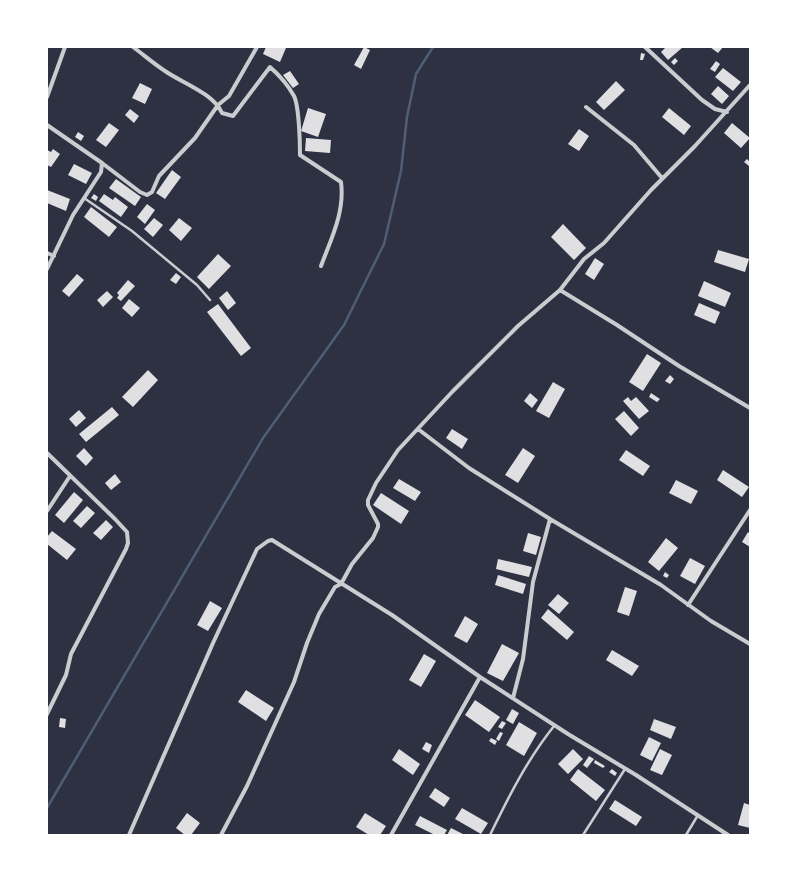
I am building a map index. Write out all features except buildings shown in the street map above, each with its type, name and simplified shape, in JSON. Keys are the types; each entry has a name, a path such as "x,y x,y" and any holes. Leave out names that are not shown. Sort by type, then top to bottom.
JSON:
{"street":[{"path":"47,97 64,47"},
{"path":"133,47 166,72 210,98 218,105 222,112 233,116 270,68 280,76 295,97 300,140 300,155 341,182 343,195 340,213 322,266"},
{"path":"47,125 102,163 140,192 147,195 152,192 159,176 195,138 218,105 229,96 257,47"},
{"path":"645,47 702,100 715,109 727,112"},
{"path":"221,835 247,786 294,682 307,643 319,614 335,587 341,584 352,564 373,538 378,524 368,505 368,500 376,483 398,450 453,391 518,326 560,290 584,259 604,243 662,178 695,146 750,85"},
{"path":"586,107 634,145 662,178"},
{"path":"47,269 64,232 101,172 102,163"},
{"path":"47,253 54,256"},
{"path":"560,290 679,366 750,408"},
{"path":"418,429 469,468 550,519 661,585 688,605 750,644"},
{"path":"47,453 119,524 126,532 128,543 71,654 66,675 47,714"},
{"path":"47,511 70,476"},
{"path":"688,605 750,510"},
{"path":"513,698 523,659 533,582 550,519"},
{"path":"129,835 257,549 272,540 419,633 480,677 554,726 626,769 728,835"},
{"path":"391,835 480,677"}],"lane":[{"path":"84,198 132,231 197,285 210,300"},
{"path":"490,835 521,774 538,746 554,726"},
{"path":"583,835 626,769"},
{"path":"686,835 698,816"}],"waterway":[{"path":"47,808 263,438 344,325 384,244 401,171 407,117 416,74 433,47"}]}
